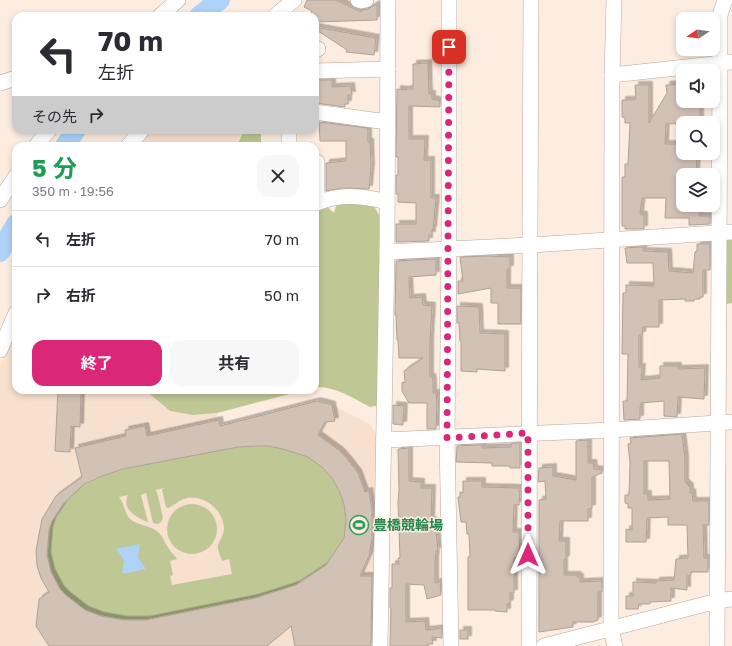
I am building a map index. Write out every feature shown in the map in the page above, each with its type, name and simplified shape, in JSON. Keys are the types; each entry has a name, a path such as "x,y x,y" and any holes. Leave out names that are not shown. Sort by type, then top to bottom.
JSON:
{"street":[{"path":"164,12 178,0"},
{"path":"280,12 294,0"},
{"path":"358,0 366,0"},
{"path":"380,646 387,252 388,0"},
{"path":"449,0 447,438 451,646"},
{"path":"529,646 528,433 531,245 531,0"},
{"path":"614,0 612,75 611,629 615,646"},
{"path":"717,646 717,601 725,423 726,233 726,63 720,14 726,0"},
{"path":"612,75 726,63"},
{"path":"319,71 388,69"},
{"path":"0,83 12,79"},
{"path":"319,113 387,122"},
{"path":"39,142 46,134"},
{"path":"132,142 138,134"},
{"path":"0,198 12,182"},
{"path":"319,202 337,197 356,196 387,202"},
{"path":"387,252 726,233"},
{"path":"0,350 12,322"},
{"path":"384,440 611,430 725,423"},
{"path":"544,646 717,601 732,599"}],"shaded area":[{"path":"148,134 242,134 239,142 140,142"},
{"path":"12,339 12,394 150,394 170,411 193,415 217,413 220,426 317,401 332,405 370,424 377,436 377,646 0,646 0,365"}],"green space":[{"path":"242,134 261,134 261,142 239,142"},
{"path":"319,200 334,213 336,206 344,201 374,206 381,219 379,403 376,406 370,407 350,396 330,388 319,387"},
{"path":"732,237 732,303 726,304 726,238"},
{"path":"150,394 290,394 217,413 193,415 170,411"},
{"path":"268,446 308,457 323,468 332,478 339,490 344,504 346,520 344,538 326,565 296,585 255,598 146,620 124,620 101,616 85,610 60,589 51,572 47,555 49,530 57,512 79,488 102,476 123,469 238,447","holes":["164,488 162,490 166,507 168,508 184,499 194,498 206,501 217,510 223,521 224,528 218,547 222,561 229,559 232,574 172,585 170,576 173,575 170,561 177,559 158,532 130,519 119,497 128,495 126,500 128,509 139,518 148,522 141,495 146,493 153,523 158,524 163,518 157,492 155,490"]},
{"path":"192,504 201,506 212,515 217,529 215,538 206,549 192,554 183,552 172,543 167,529 169,520 178,509"}],"water":[{"path":"140,544 138,557 146,569 122,574 124,560 116,549"}],"building":[{"path":"307,0 336,0 361,12 362,10 368,9 376,4 377,20 319,22 319,12 312,12 304,7"},
{"path":"319,28 376,38 374,55 346,52 347,50 319,32"},
{"path":"428,63 429,94 432,94 432,99 440,101 440,107 409,106 409,139 425,139 424,160 431,160 431,198 436,198 433,230 432,235 429,235 429,241 396,242 396,224 416,224 416,203 398,202 398,194 396,194 396,175 398,175 398,157 396,157 397,89 413,89 413,64"},
{"path":"319,80 332,80 332,87 351,86 352,95 348,95 348,104 345,104 345,107 319,104"},
{"path":"676,84 676,108 700,108 700,116 676,116 676,124 666,124 665,144 676,144 676,160 697,160 696,168 676,168 676,212 699,212 699,216 710,216 710,224 689,225 689,218 665,218 666,198 642,198 640,214 644,215 644,229 625,229 625,226 622,226 622,177 625,177 625,164 628,164 630,123 625,123 625,118 622,117 622,100 636,99 635,85 649,85 649,123 667,93 666,85"},
{"path":"319,122 368,128 371,167 369,189 343,188 326,191 326,163 346,161 346,141 320,141"},
{"path":"697,244 710,244 710,270 703,270 703,297 700,297 700,299 695,299 694,301 685,301 685,299 659,300 659,327 643,327 642,335 639,335 639,367 642,367 641,380 660,378 660,366 678,366 678,369 705,368 704,399 678,397 677,417 664,416 664,401 641,403 640,419 624,420 623,401 627,401 628,354 622,354 623,293 626,293 626,285 654,286 653,263 627,263 625,248 643,247 643,251 668,252 669,271 693,273"},
{"path":"460,257 510,257 510,269 507,269 507,288 520,288 521,290 521,324 498,324 498,303 491,303 491,288 458,294 458,281 463,281"},
{"path":"436,259 436,275 409,277 410,298 422,297 423,305 432,306 430,377 432,377 433,381 433,393 436,393 436,429 427,429 427,403 409,403 402,391 402,382 405,383 404,371 423,358 399,358 395,315 396,261"},
{"path":"457,306 479,307 480,333 505,334 505,371 477,369 477,372 461,371 461,341 459,323 457,323"},
{"path":"58,394 81,394 80,427 71,426 70,452 55,451"},
{"name":"豊橋競輪場","path":"317,401 332,405 335,421 325,422 318,435 340,451 358,473 365,492 369,491 372,510 372,538 369,556 360,576 372,576 371,646 295,646 291,626 267,646 49,646 36,626 39,599 49,592 41,578 37,566 36,550 42,519 56,496 82,477 75,448 126,436 125,430 145,426 147,436 219,420 220,426","holes":["268,446 308,457 323,468 332,478 339,490 344,504 346,520 344,538 326,565 296,585 255,598 146,620 124,620 101,616 85,610 60,589 51,572 47,555 49,530 52,521 64,503 83,485 102,476 123,469 238,447"]},
{"path":"393,405 404,406 403,425 393,424"},
{"path":"682,434 685,459 685,482 690,487 690,493 692,492 693,501 709,501 709,525 703,525 704,558 708,558 708,572 691,572 691,575 687,576 687,590 671,588 671,601 639,604 638,609 626,609 626,596 633,596 633,582 656,583 656,581 674,580 676,559 688,558 687,525 668,525 668,517 647,518 646,542 626,542 626,529 632,530 632,508 628,508 628,504 625,503 625,495 629,495 630,463 628,444 631,443 630,438","holes":["644,461 669,461 670,499 648,500 648,494 644,494"]},
{"path":"588,440 588,463 593,463 594,469 602,470 602,473 592,477 592,508 588,509 588,521 560,521 559,541 566,541 564,575 578,575 577,577 580,577 580,582 602,581 602,592 598,592 598,620 593,622 573,622 573,627 539,632 539,500 546,499 545,481 538,482 539,468 553,467 553,476 576,480 576,441"},
{"path":"512,443 520,443 520,468 510,468 510,466 492,466 492,463 456,462 457,446 482,445 482,448 511,447"},
{"path":"409,448 409,481 421,482 421,488 432,488 431,520 439,523 439,532 436,531 438,550 436,551 435,560 435,583 440,581 441,595 427,599 424,585 406,584 406,622 425,621 426,630 442,628 442,638 432,637 433,644 428,644 428,646 390,646 390,588 392,588 392,564 399,564 398,558 400,558 398,449"},
{"path":"463,481 482,481 482,487 519,488 519,505 514,505 513,532 519,532 520,558 514,558 514,593 510,593 510,603 507,604 507,612 495,610 468,610 468,557 470,556 469,534 467,534 466,522 461,522 458,497 460,497 460,492 463,493"},
{"path":"460,630 468,630 468,639 460,639"}],"waterway":[{"path":"204,12 220,0"},
{"path":"68,142 73,134"},
{"path":"0,252 12,231"}],"place":[{"name":"豊橋競輪場","path":"359,525"}],"route":[{"path":"449,47 447,438 528,433 528,555"}]}
